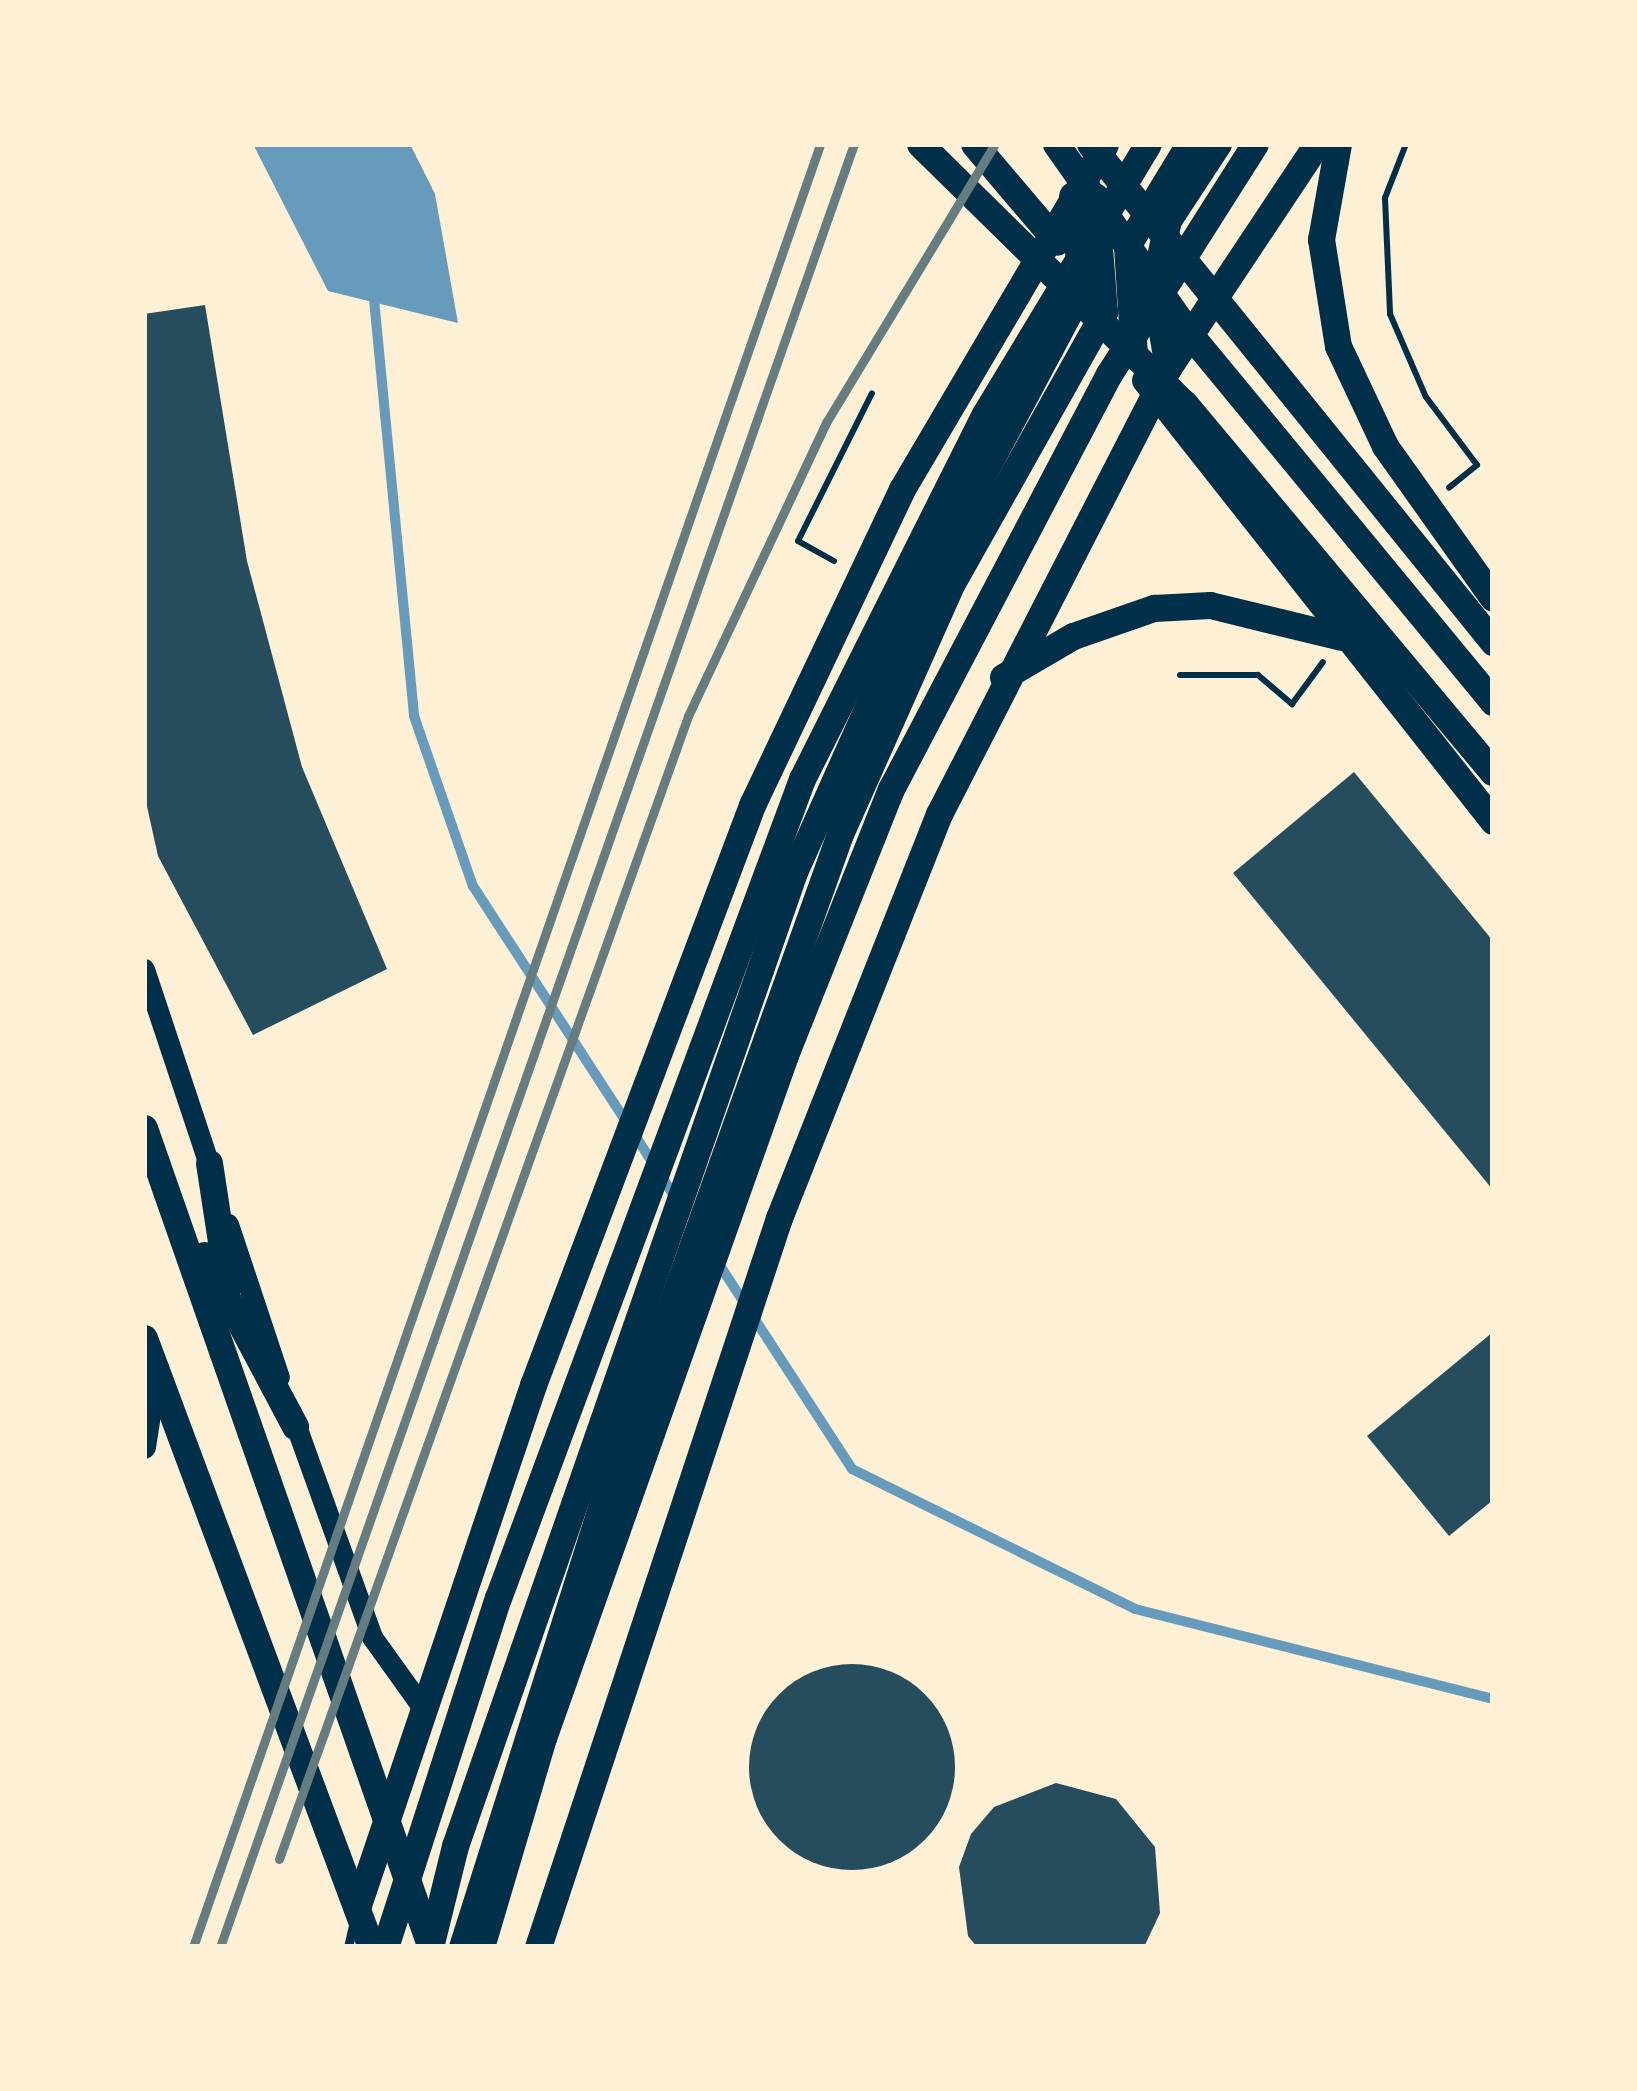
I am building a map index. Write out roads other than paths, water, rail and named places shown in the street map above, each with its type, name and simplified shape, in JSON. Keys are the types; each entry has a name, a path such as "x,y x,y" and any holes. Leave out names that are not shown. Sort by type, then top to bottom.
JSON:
{"main road":[{"path":"920,144 1184,403 1493,772"},
{"path":"974,144 1050,231 1154,395 1341,637 1493,821"},
{"path":"1056,144 1188,332 1493,702"},
{"path":"1090,144 1493,643"},
{"path":"357,1908 420,1704 652,1060 859,575 1050,231 1084,190 1105,144"},
{"path":"378,1947 498,1598 802,779 985,414 1148,144"},
{"path":"1136,367 1127,246 1190,144"},
{"path":"1168,368 1154,284 1168,220 1218,144"},
{"path":"481,1947 550,1716 883,809 1085,415 1256,144"},
{"path":"538,1947 689,1476 779,1218 999,679 1188,332 1317,144"},
{"path":"1338,144 1321,239 1338,346 1385,446 1493,598"},
{"path":"430,1947 841,760 1082,279 1084,190"},
{"path":"697,1186 881,734 1104,312 1084,190"},
{"path":"999,679 1073,636 1154,608 1210,605 1341,637"},
{"path":"144,1128 430,1947"},
{"path":"209,1163 253,1439"},
{"path":"161,1176 296,1426"},
{"path":"144,1338 357,1908 378,1947"},
{"path":"144,1448 156,1370"},
{"path":"462,1947 605,1450"}],"street":[{"path":"144,968 296,1426 372,1636 420,1704"}],"lane":[{"path":"348,1947 357,1908"}],"water":[{"path":"253,144 410,144 435,194 458,323 328,291"}],"waterway":[{"path":"373,289 414,716 473,886 677,1200"},
{"path":"717,1261 852,1469 1135,1609 1493,1699"}],"railway":[{"path":"193,1947 820,144"},
{"path":"220,1947 854,144"},
{"path":"279,1859 688,716 827,421 995,144"}]}
